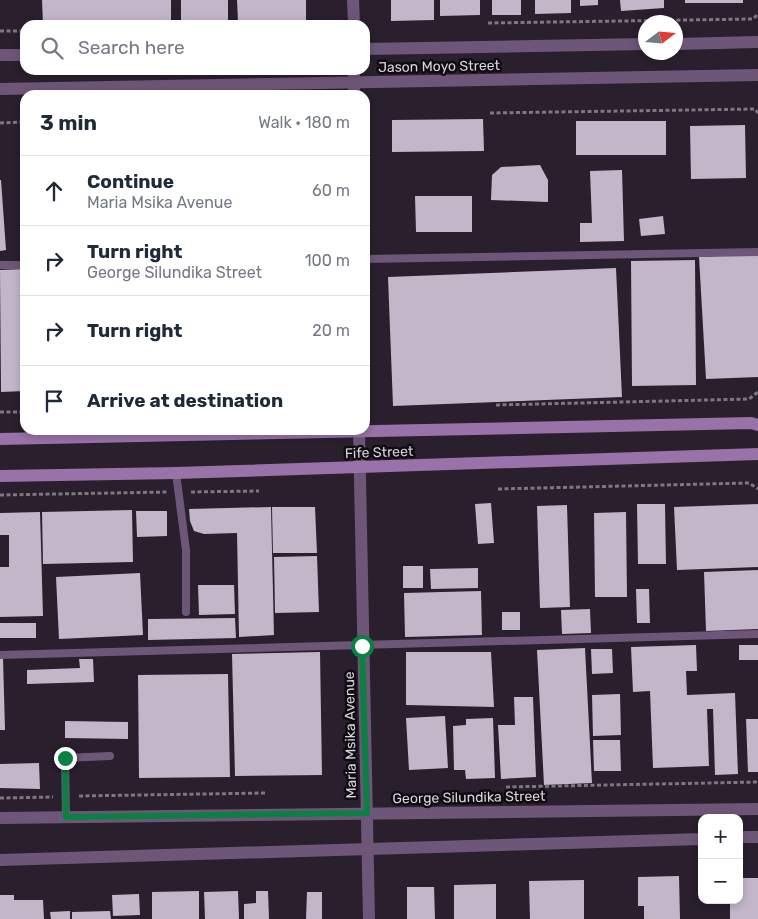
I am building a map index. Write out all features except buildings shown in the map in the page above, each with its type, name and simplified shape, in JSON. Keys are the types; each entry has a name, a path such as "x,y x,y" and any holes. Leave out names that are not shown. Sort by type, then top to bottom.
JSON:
{"street":[{"path":"353,0 354,20"},
{"path":"683,44 758,42"},
{"name":"Jason Moyo Street","path":"370,49 638,44"},
{"path":"0,55 20,55"},
{"name":"Jason Moyo Street","path":"0,89 758,75"},
{"name":"Fife Street","path":"370,431 752,423 758,425"},
{"name":"Fife Street","path":"0,439 86,435"},
{"name":"Maria Msika Avenue","path":"359,435 369,919"},
{"name":"Fife Street","path":"0,476 176,473 758,454"},
{"name":"George Silundika Street","path":"0,818 758,809"},
{"path":"743,838 758,837"},
{"path":"0,860 698,839"}],"lane":[{"path":"370,259 758,252"},
{"path":"0,265 20,264"},
{"path":"176,473 186,550 186,612"},
{"path":"0,655 758,634"},
{"path":"66,817 65,758 110,756"}],"path":[{"path":"488,23 754,19 758,14"},
{"path":"0,31 20,31"},
{"path":"490,113 755,109 758,112"},
{"path":"0,122 20,122"},
{"path":"496,405 749,399 758,392"},
{"path":"0,412 20,412"},
{"path":"498,488 749,483 758,489"},
{"path":"0,496 259,491"},
{"path":"506,787 758,782"},
{"path":"0,798 266,793"}],"route":[{"path":"65,758 66,817 367,813 362,646"}]}
